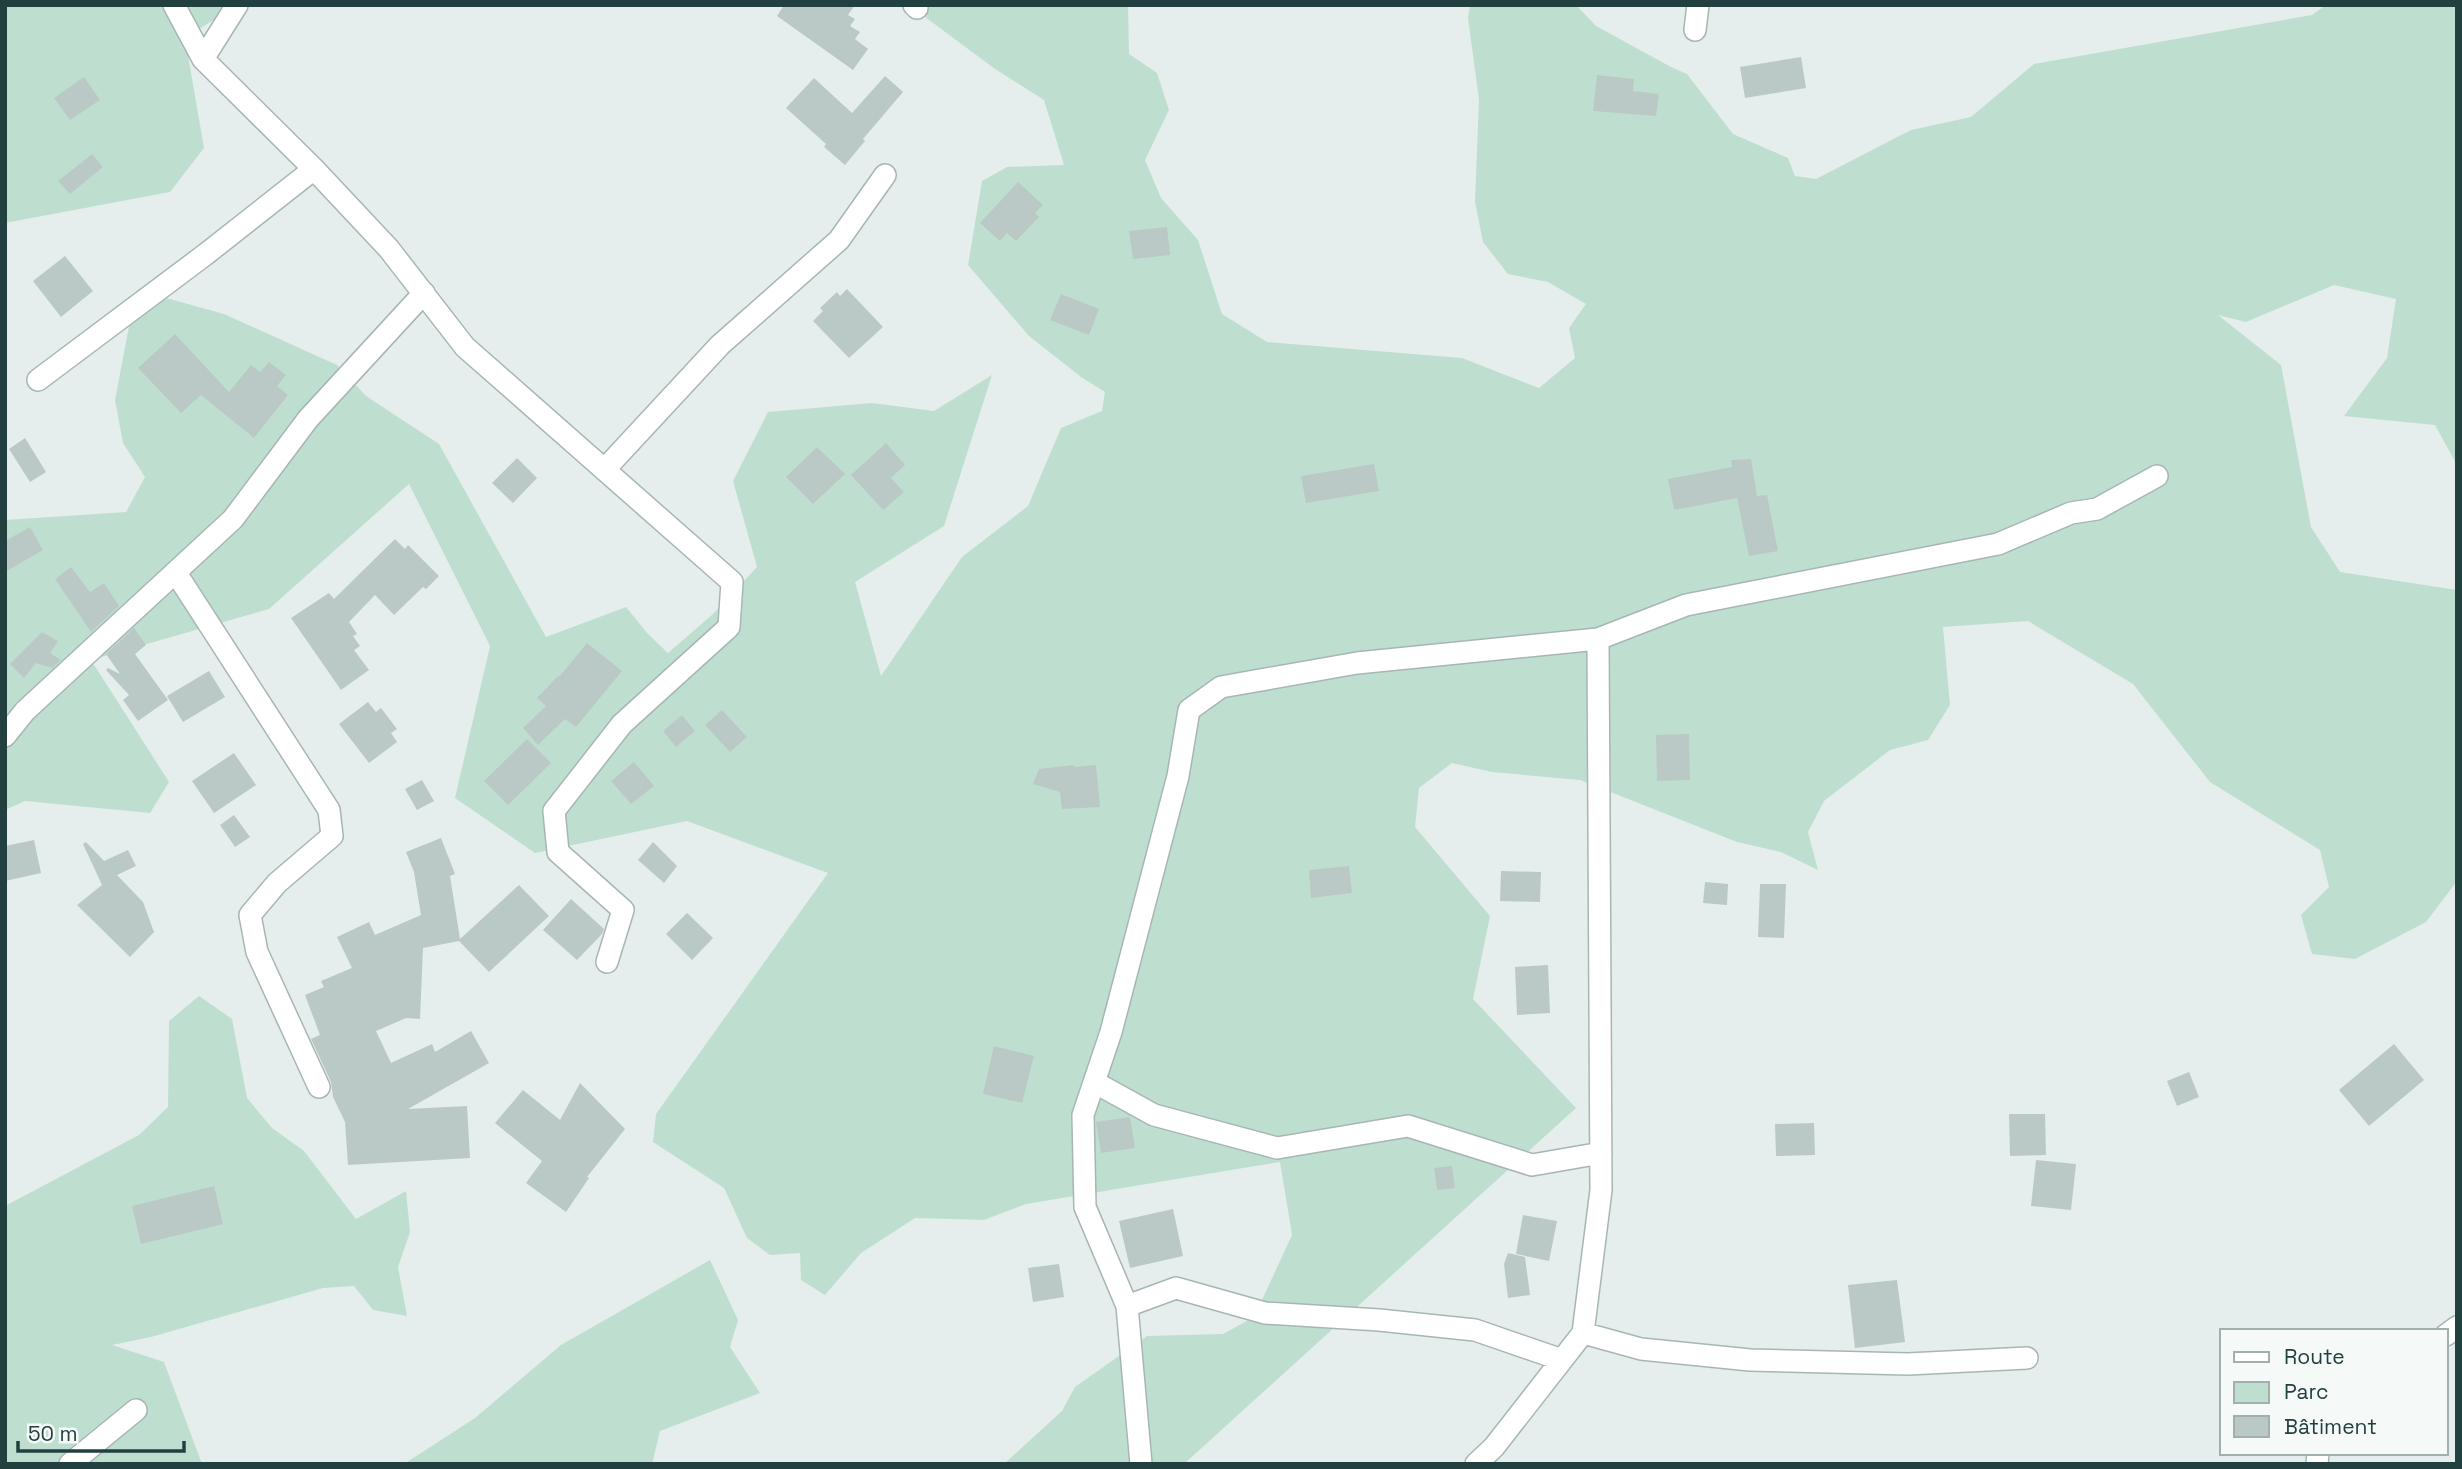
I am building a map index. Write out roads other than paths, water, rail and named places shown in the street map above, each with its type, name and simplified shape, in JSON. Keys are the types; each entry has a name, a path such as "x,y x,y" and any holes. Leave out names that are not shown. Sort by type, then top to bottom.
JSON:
{"street":[{"path":"174,5 202,59 314,169 389,249 465,347 732,582 729,627 622,724 554,811 558,852 623,910 607,962"},
{"path":"202,59 237,5"},
{"path":"1695,30 1698,5"},
{"path":"38,380 314,169"},
{"path":"605,469 719,345 839,240 885,175"},
{"path":"5,736 25,711 233,519 308,419 424,293"},
{"path":"1141,1464 1127,1306 1085,1207 1083,1115 1111,1032 1178,776 1189,710 1221,687 1235,684 1357,663 1598,639 1686,605 1998,544 2071,513 2097,509 2157,476"},
{"path":"176,573 329,810 332,836 277,883 250,915 257,952 319,1087"},
{"path":"1476,1464 1494,1447 1583,1333 1601,1190 1598,639"},
{"path":"1094,1082 1154,1115 1277,1147 1408,1126 1532,1165 1601,1153"},
{"path":"1127,1306 1176,1288 1265,1313 1379,1320 1475,1330 1562,1360"},
{"path":"1583,1333 1641,1349 1750,1360 1908,1364 2027,1359"},
{"path":"70,1464 136,1410"}]}
